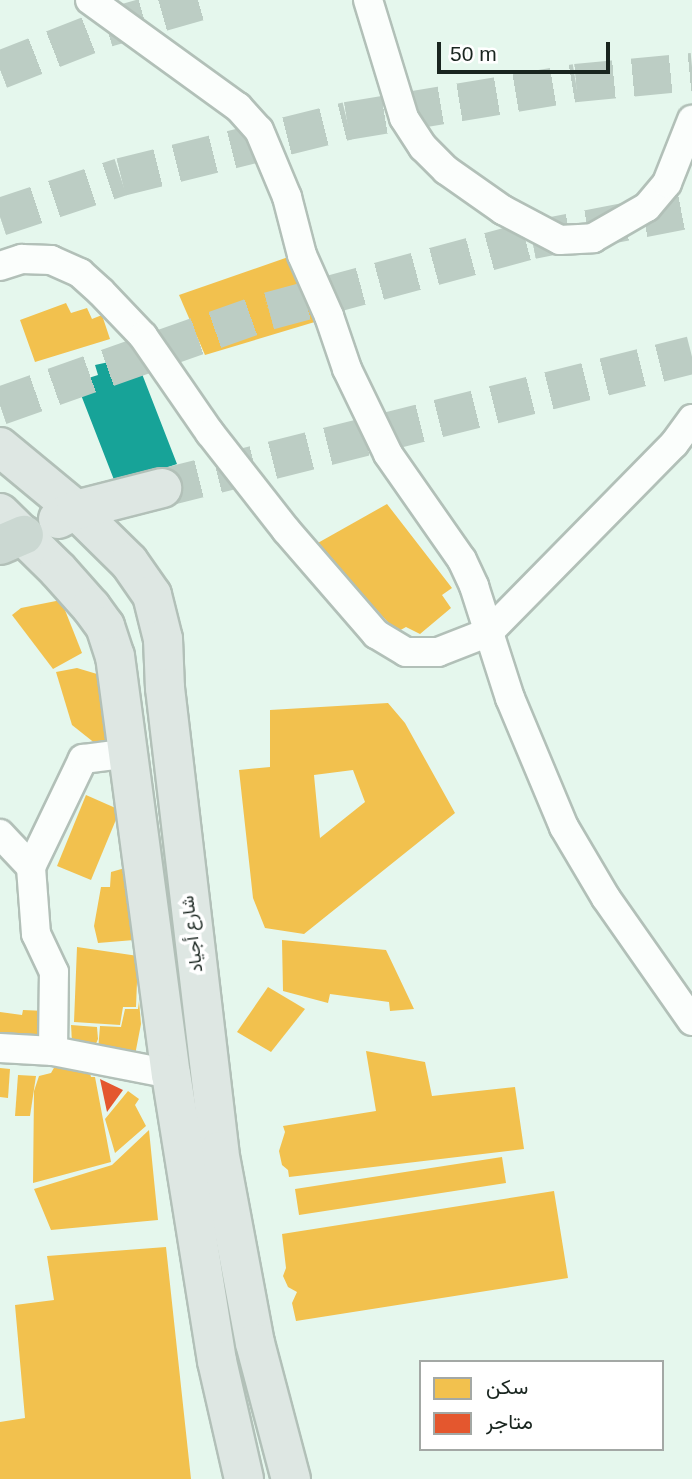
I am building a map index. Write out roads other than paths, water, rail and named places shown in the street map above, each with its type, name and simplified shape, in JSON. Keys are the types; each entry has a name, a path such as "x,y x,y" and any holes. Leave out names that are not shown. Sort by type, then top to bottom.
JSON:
{"main road":[{"name":"شارع أجياد","path":"0,447 76,510 129,562 152,595 163,639 164,688 219,1151 256,1343 290,1479"},
{"path":"162,488 8,531 105,626 115,656 171,1074 217,1361 244,1479"}],"street":[{"path":"90,0 238,107 259,130 287,197 302,255 329,316 347,369 388,454 462,560 474,586 510,698 564,827 606,898 692,1021"},
{"path":"368,0 404,118 423,147 446,170 503,210 560,240 593,238 647,207 667,183 692,120"},
{"path":"0,266 22,259 51,260 80,273 101,292 143,336 247,483 376,634 406,652 438,652 489,632 674,444 692,419"},
{"path":"52,1051 54,972 36,934 31,867 83,759 130,753"},
{"path":"0,834 31,867"},
{"path":"0,1048 52,1051 171,1074"}],"tunnel":[{"path":"0,70 107,28 205,0"},
{"path":"0,217 121,177 347,121 576,83 692,72"},
{"path":"0,406 269,311 532,240 692,209"},
{"path":"162,488 692,355"}]}
